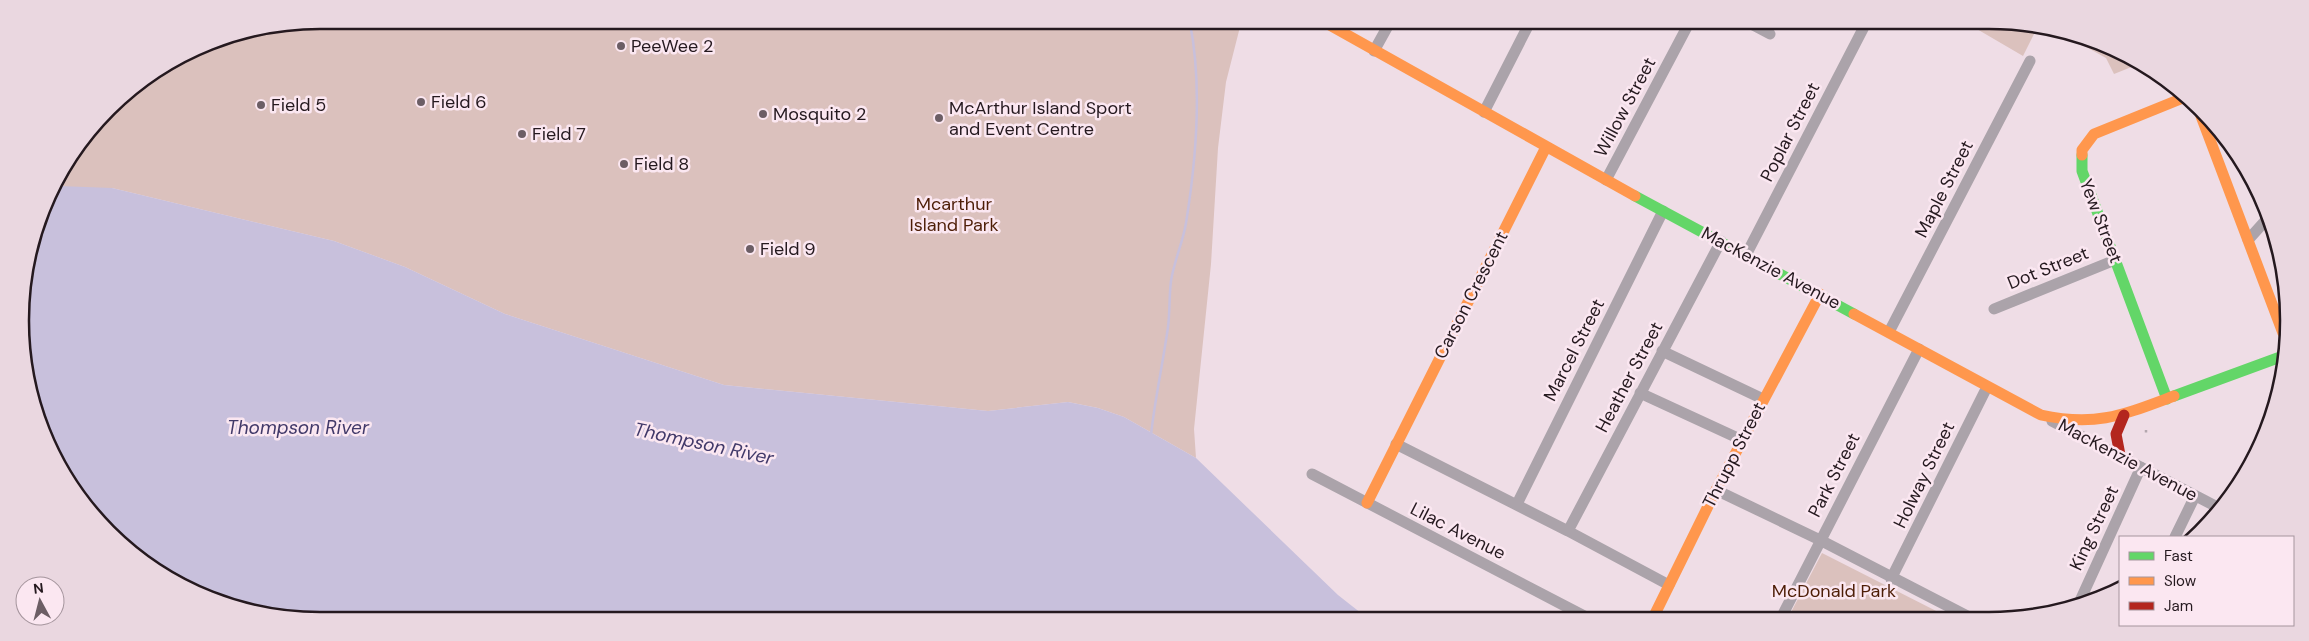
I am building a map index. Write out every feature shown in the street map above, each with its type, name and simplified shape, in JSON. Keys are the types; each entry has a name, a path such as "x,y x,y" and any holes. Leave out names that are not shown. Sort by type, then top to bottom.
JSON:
{"street":[{"name":"MacKenzie Avenue","path":"1336,29 1546,147 1820,294 1987,387 2214,506"},
{"path":"1374,51 1386,29"},
{"path":"1484,112 1526,29"},
{"name":"Willow Street","path":"1606,180 1685,29"},
{"path":"1761,29 1770,34"},
{"name":"Poplar Street","path":"1746,255 1864,29"},
{"name":"Maple Street","path":"1888,332 2030,61"},
{"name":"Yew Street","path":"2167,399 2082,170 2082,150 2094,134 2179,99"},
{"path":"2204,124 2280,325"},
{"name":"Carson Crescent","path":"1367,503 1546,147"},
{"name":"Marcel Street","path":"1516,504 1663,210"},
{"path":"2248,240 2263,223"},
{"name":"Heather Street","path":"1568,530 1721,241"},
{"name":"Dot Street","path":"1994,309 2115,260"},
{"name":"Thrupp Street","path":"1656,612 1716,490 1820,294"},
{"name":"Park Street","path":"1784,612 1919,349"},
{"path":"1662,351 1763,399"},
{"path":"2041,415 2075,423 2097,422 2124,415 2278,358"},
{"name":"Holway Street","path":"1891,579 1987,387"},
{"path":"1640,393 1742,440"},
{"path":"2120,455 2116,434 2124,415"},
{"path":"1396,444 1568,530 1669,585"},
{"name":"King Street","path":"2081,597 2141,467"},
{"name":"Lilac Avenue","path":"1312,474 1576,612"},
{"path":"1716,490 1820,540 1891,579 1959,612"},
{"path":"2176,536 2196,496"}],"green space":[{"name":"Mcarthur Island Park","path":"301,29 1239,29 1226,82 1218,148 1211,264 1194,429 1196,458 1124,417 1098,408 1068,402 988,411 724,385 505,314 405,267 334,241 112,188 61,188 89,143 128,101 158,78 191,59 227,44 282,31"},
{"path":"1977,29 2008,29 2035,32 2023,56"},
{"path":"2080,43 2132,67 2114,74 2106,58"},
{"name":"McDonald Park","path":"1822,553 1938,612 1791,612"}],"water":[{"name":"Thompson River","path":"62,186 112,188 334,241 405,267 505,314 724,385 988,411 1068,402 1098,408 1124,417 1196,458 1338,595 1360,612 301,612 264,607 209,590 158,563 114,527 78,483 51,432 34,377 29,340 29,301 34,264 44,227"}],"waterway":[{"path":"1151,435 1168,327 1171,281 1185,230 1193,174 1197,97 1191,29"}],"railway":[{"path":"2146,430 2146,436"}],"traffic: fast":[{"path":"2082,155 2082,171 2167,399"},
{"path":"1635,196 1854,314"},
{"path":"2174,396 2278,358"}],"traffic: slow":[{"path":"1337,29 1635,196"},
{"path":"2082,155 2082,150 2094,134 2179,100"},
{"path":"2204,124 2280,325"},
{"path":"1367,503 1546,147"},
{"path":"1656,612 1716,490 1820,294"},
{"path":"1854,314 2041,415 2078,420 2109,417 2124,414 2174,396"}],"traffic: jam":[{"path":"2120,455 2116,434 2124,415"}],"place":[{"name":"PeeWee 2","path":"621,46"},
{"name":"Field 6","path":"421,102"},
{"name":"Field 5","path":"261,105"},
{"name":"Mosquito 2","path":"763,114"},
{"name":"McArthur Island Sport and Event Centre","path":"939,118"},
{"name":"Field 7","path":"522,134"},
{"name":"Field 8","path":"624,164"},
{"name":"Field 9","path":"750,249"}]}
